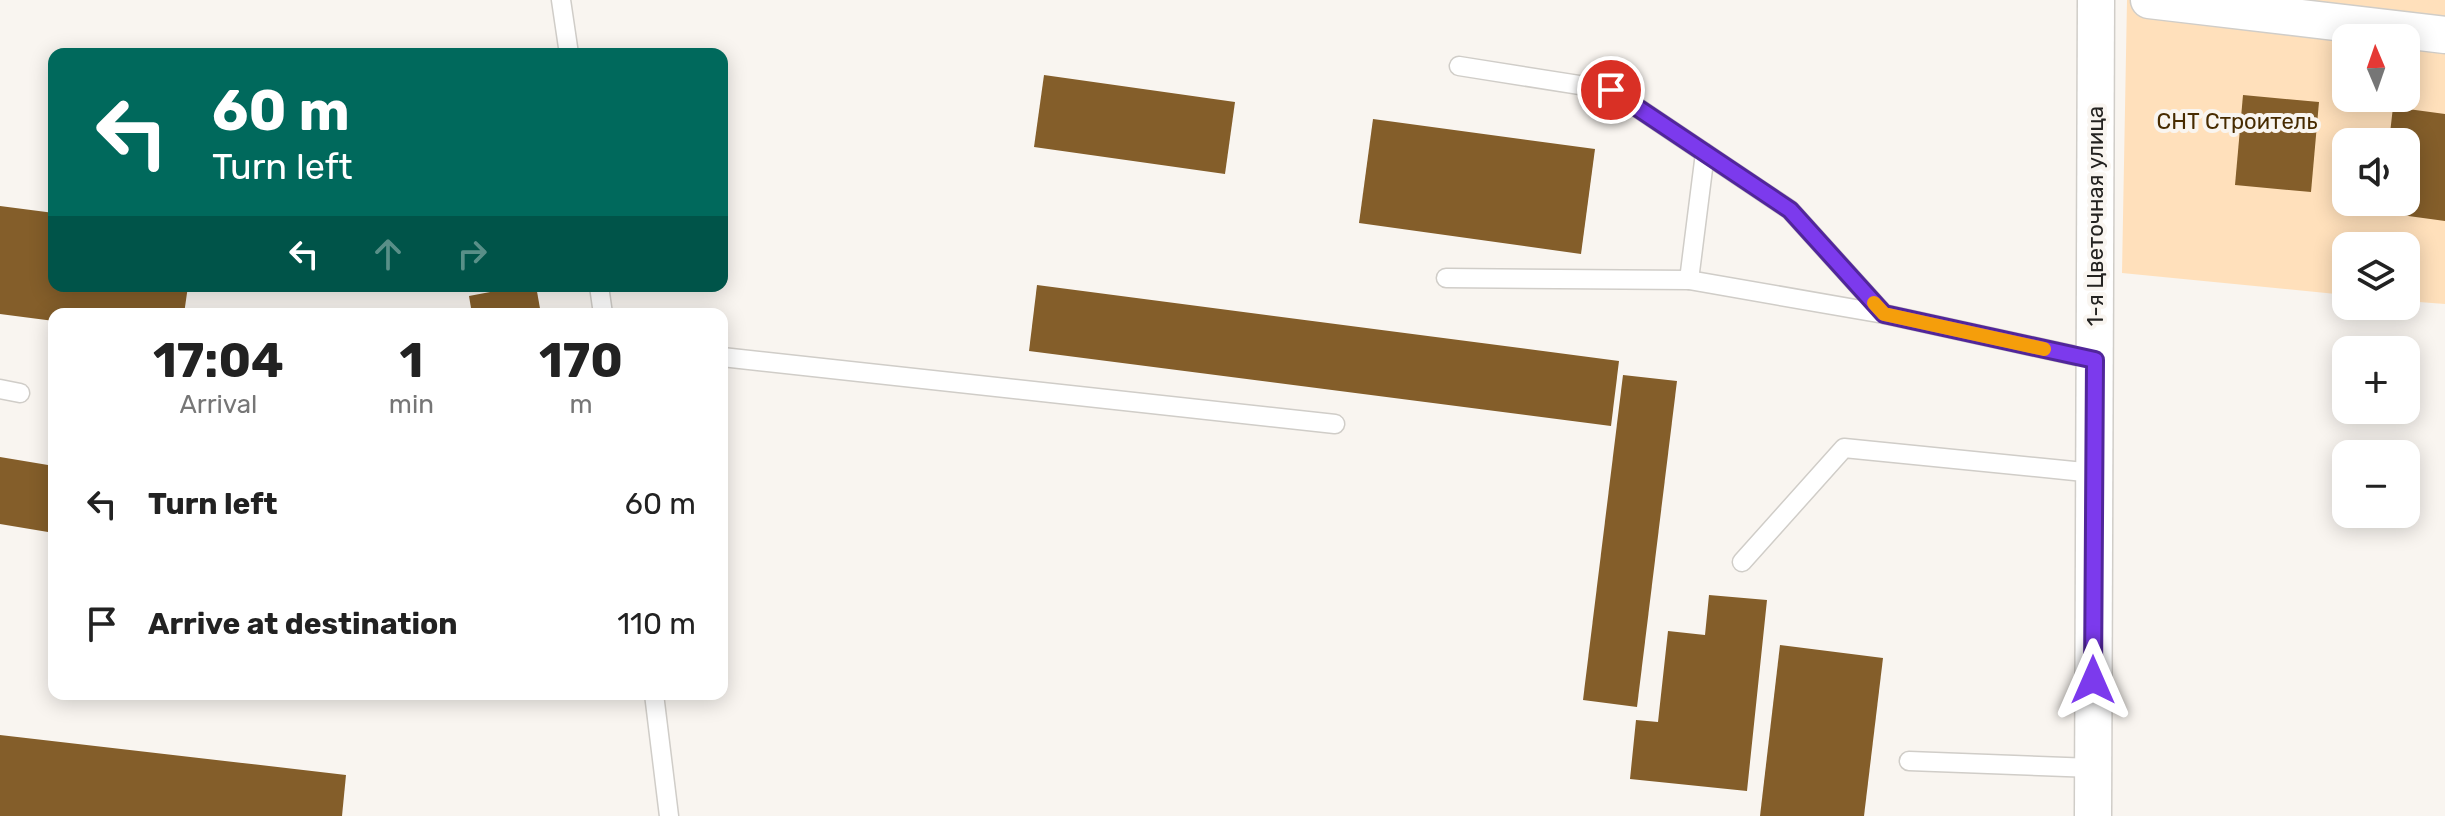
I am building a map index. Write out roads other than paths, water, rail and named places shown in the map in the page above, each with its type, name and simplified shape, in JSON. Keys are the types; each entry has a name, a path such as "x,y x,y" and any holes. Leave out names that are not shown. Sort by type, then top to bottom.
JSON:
{"street":[{"name":"1-я Цветочная улица","path":"2093,816 2096,0"},
{"path":"2149,0 2445,35"}],"lane":[{"path":"561,0 568,48"},
{"path":"1459,66 1611,90 1790,210 1884,314"},
{"path":"1689,280 1705,153"},
{"path":"1446,278 1689,280 1884,314 2095,360"},
{"path":"728,358 1335,424"},
{"path":"0,389 20,393"},
{"path":"1742,562 1844,448 2094,473"},
{"path":"655,700 669,816"},
{"path":"1909,761 2093,768"}],"park label":[{"name":"СНТ Строитель","path":"2237,121"}]}
